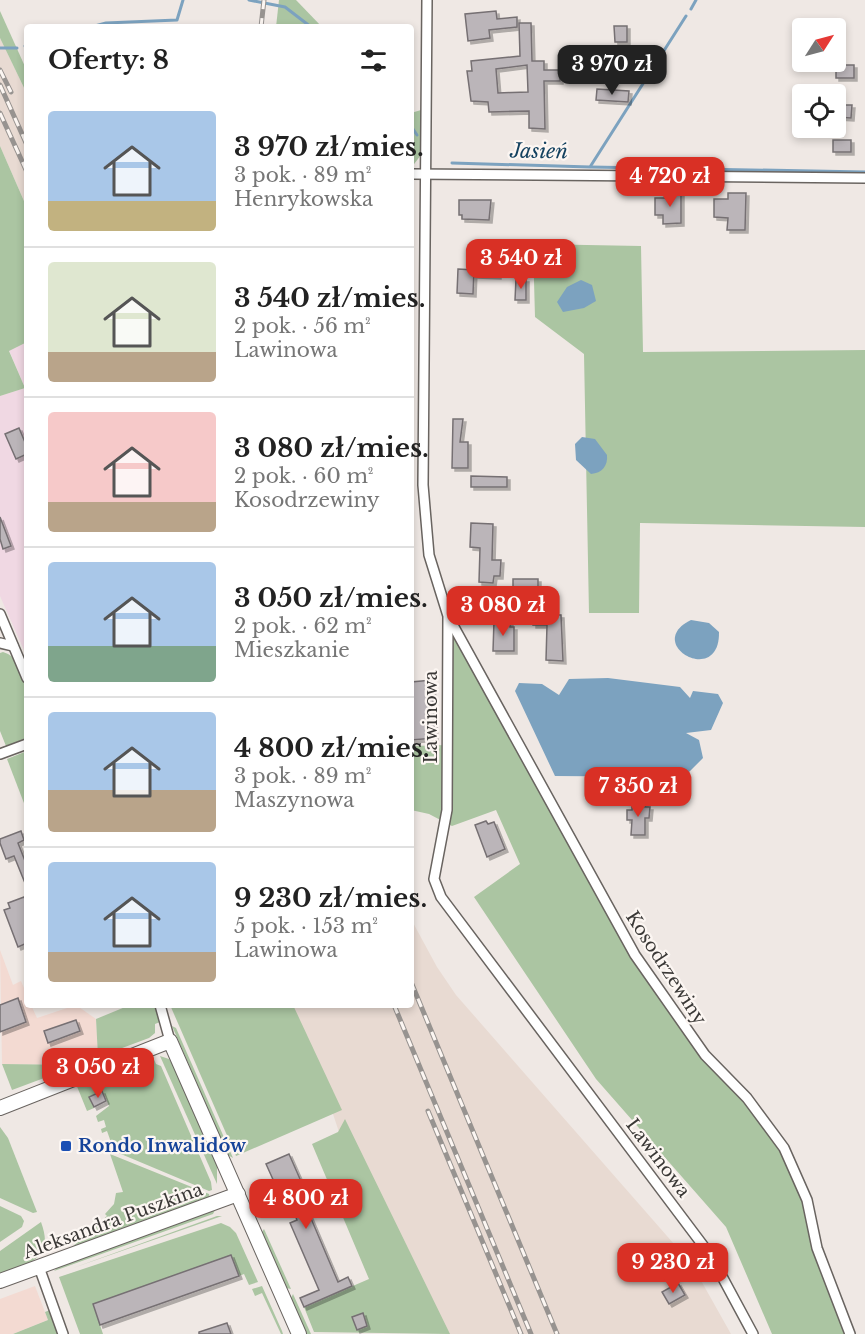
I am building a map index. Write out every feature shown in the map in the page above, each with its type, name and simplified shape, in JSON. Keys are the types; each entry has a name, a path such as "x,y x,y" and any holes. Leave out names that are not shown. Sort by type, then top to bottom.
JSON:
{"street":[{"name":"Lawinowa","path":"427,0 423,484 429,555 448,616 447,810 434,866 436,889 711,1256 753,1334"},
{"path":"414,174 865,178"},
{"path":"0,614 24,671"},
{"name":"Kosodrzewiny","path":"448,616 634,955 705,1055 747,1098 784,1148 807,1200 818,1248 850,1334"},
{"path":"0,643 13,646"},
{"path":"0,754 24,745"},
{"path":"160,1008 170,1041 299,1334"},
{"path":"0,1108 170,1041"},
{"name":"Aleksandra Puszkina","path":"0,1281 238,1194"},
{"path":"39,1267 63,1334"}],"shaded area":[{"path":"0,38 24,88 24,201 0,146"},
{"path":"24,343 24,386 9,350"},
{"path":"24,388 24,650 0,596 0,396"},
{"path":"414,925 437,967 456,995 681,1252 699,1277 731,1334 440,1334 339,1132 328,1099 288,1008 414,1008"},
{"path":"0,950 13,985 21,981 24,988 24,1008 32,1008 37,1018 67,1008 80,1008 96,1019 98,1057 79,1065 2,1064"},
{"path":"35,1286 48,1320 13,1334 0,1334 0,1299"}],"green space":[{"path":"279,0 296,0 319,24 276,24"},
{"path":"0,11 24,64 24,88 0,38"},
{"path":"421,110 421,155 414,164 414,112"},
{"path":"0,146 24,201 24,344 9,351 24,388 0,396"},
{"path":"533,244 641,246 643,352 865,350 865,527 640,523 639,613 589,613 584,354 535,317"},
{"path":"448,616 635,955 705,1055 784,1148 807,1200 817,1248 850,1334 772,1334 726,1227 596,1079 474,897 520,864 496,810 452,826 429,814 414,811 414,746 448,745"},
{"path":"3,652 12,657 19,666 24,681 24,739 6,746 0,731 0,653"},
{"path":"24,752 24,803 7,759"},
{"path":"123,1008 155,1008 160,1022 155,1024 155,1033 149,1038 98,1057 96,1019"},
{"path":"171,1008 294,1008 342,1110 236,1156"},
{"path":"172,1026 176,1028 233,1158 228,1155"},
{"path":"152,1055 156,1064 161,1066 211,1182 212,1190 209,1191 109,1149 108,1147 112,1145 107,1131 102,1133 101,1129 106,1127 104,1120 98,1122 96,1116 109,1106 103,1092 89,1097 94,1108 87,1111 76,1084"},
{"path":"160,1056 169,1059 174,1066 217,1165 217,1184"},
{"path":"2,1064 79,1065 12,1090"},
{"path":"345,1119 450,1334 314,1332 304,1307 369,1279 312,1144 338,1132"},
{"path":"0,1127 8,1138 37,1212 33,1213 0,1198"},
{"path":"110,1154 209,1194 210,1199 71,1248 107,1216 105,1214 114,1204 116,1193 123,1192"},
{"path":"0,1206 21,1216 24,1221 22,1227 0,1242"},
{"path":"215,1210 213,1214 54,1271 59,1266"},
{"path":"217,1216 222,1216 73,1268"},
{"path":"41,1222 45,1245 42,1252 29,1263 0,1274 0,1251"},
{"path":"221,1223 236,1233 258,1282 249,1285 244,1274 239,1276 231,1256 93,1304 103,1334 80,1334 59,1277"},
{"path":"264,1229 291,1289 286,1288 262,1232"},
{"path":"262,1286 283,1334 262,1293 255,1296 252,1289"},
{"path":"293,1294 311,1334 307,1334 291,1298"},
{"path":"50,1310 59,1334 13,1334 48,1320 45,1312"}],"water":[{"path":"581,280 592,285 596,301 584,308 563,312 557,302 567,287"},
{"path":"582,437 595,439 607,455 605,466 598,472 591,474 576,460 575,444"},
{"path":"691,620 709,623 719,632 716,649 708,657 698,659 687,656 679,649 675,640 678,630"},
{"path":"608,678 680,687 690,698 693,691 718,694 723,703 711,730 686,733 699,740 703,758 684,777 555,776 515,691 519,683 542,684 559,695 569,679"}],"building":[{"path":"496,11 497,19 517,17 517,27 489,30 490,38 468,41 465,14"},
{"path":"519,23 531,23 532,61 544,61 544,70 560,70 560,81 544,81 545,129 529,128 529,111 489,112 488,102 471,101 467,71 472,71 471,61 520,56","holes":["527,65 528,92 498,93 496,69"]},
{"path":"614,26 627,26 627,42 615,42"},
{"path":"846,65 854,65 854,78 836,78 836,72 846,72"},
{"path":"597,89 629,91 628,102 596,100"},
{"path":"846,105 852,105 851,118 846,118"},
{"path":"833,140 851,140 851,152 833,152"},
{"path":"668,192 681,192 681,223 663,224 663,215 655,215 655,198 668,198"},
{"path":"728,193 746,193 745,230 727,230 728,218 714,217 714,199 728,199"},
{"path":"459,200 491,200 489,220 462,219 462,215 459,215"},
{"path":"488,259 498,260 498,276 475,275 479,266 488,266"},
{"path":"458,269 474,270 473,294 457,293"},
{"path":"516,279 526,279 526,300 515,300"},
{"path":"453,419 463,419 460,442 468,442 468,468 452,468"},
{"path":"19,428 24,440 24,455 16,459 5,434"},
{"path":"471,476 507,477 507,487 471,487"},
{"path":"0,517 11,546 3,549 0,539"},
{"path":"471,523 493,524 492,560 501,560 500,576 494,576 493,583 479,582 480,548 470,547"},
{"path":"513,579 538,579 538,589 513,588"},
{"path":"533,614 561,615 563,661 546,660 547,625 533,625"},
{"path":"494,621 510,621 510,627 514,627 514,651 493,651"},
{"path":"432,680 435,738 414,740 414,682"},
{"path":"632,802 645,802 645,807 650,807 649,818 645,818 645,835 631,835 632,820 627,820 627,810 632,810"},
{"path":"486,821 488,824 494,822 505,849 487,857 475,825"},
{"path":"21,831 24,840 18,843 24,858 24,881 14,856 6,859 0,839"},
{"path":"24,897 24,944 18,947 4,910 10,908 8,903"},
{"path":"18,998 26,1022 0,1032 0,1005"},
{"path":"76,1020 80,1031 48,1043 44,1031"},
{"path":"102,1091 106,1101 94,1107 89,1097"},
{"path":"289,1154 308,1197 314,1195 318,1204 307,1209 338,1282 348,1277 352,1286 304,1307 300,1298 319,1290 290,1223 297,1220 286,1192 280,1195 266,1164"},
{"path":"231,1255 239,1276 100,1325 93,1304"},
{"path":"678,1283 685,1295 669,1304 662,1292"},
{"path":"363,1313 367,1326 357,1330 352,1317"},
{"path":"227,1323 231,1334 199,1334 199,1332"}],"waterway":[{"name":"Jasień","path":"102,24 177,20 183,0"},
{"name":"Jasień","path":"249,0 285,7 307,24"},
{"name":"Jasień","path":"691,9 696,0"},
{"name":"Jasień","path":"452,163 590,167 686,16"},
{"path":"0,48 17,48"},
{"name":"Jasień","path":"414,130 417,135"},
{"path":"591,167 865,172"}],"railway":[{"path":"261,24 264,0"},
{"path":"0,70 11,92"},
{"path":"0,85 24,138"},
{"path":"0,113 24,165"},
{"path":"414,989 557,1334"},
{"path":"395,1008 531,1334"},
{"path":"428,1111 521,1334"}],"place":[{"name":"Rondo Inwalidów","path":"66,1146"}]}
